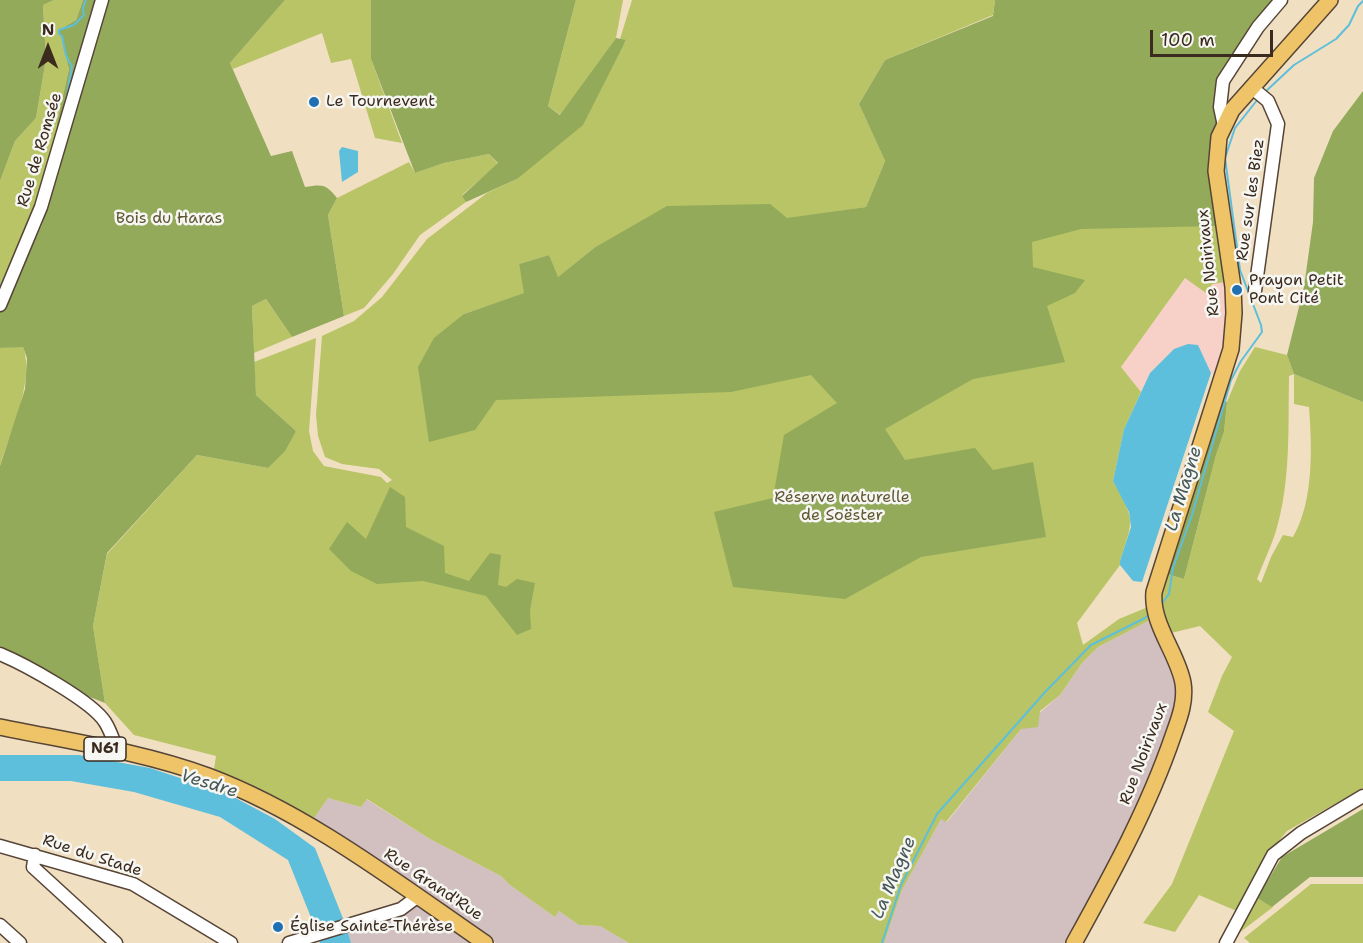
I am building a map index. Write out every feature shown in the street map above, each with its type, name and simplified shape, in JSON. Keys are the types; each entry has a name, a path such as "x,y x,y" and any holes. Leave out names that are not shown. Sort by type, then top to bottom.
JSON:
{"main road":[{"name":"Rue Noirivaux","path":"1074,943 1124,853 1166,757 1183,706 1183,682 1155,609 1154,592 1231,349 1234,313 1233,287 1216,171 1219,137 1232,110 1259,94 1330,0"},
{"name":"N61","path":"0,727 118,752"},
{"name":"Rue Grand'Rue","path":"118,752 163,762 209,777 275,806 360,858 485,943"}],"street":[{"name":"Rue de Romsée","path":"0,305 41,207 102,0"},
{"path":"1224,126 1220,107 1223,81 1258,27 1281,0"},
{"name":"Rue sur les Biez","path":"1255,291 1278,124 1259,94"},
{"path":"0,654 25,665 86,704 105,721 118,752"},
{"path":"1226,943 1273,855 1301,832 1363,796"},
{"name":"Rue du Stade","path":"0,846 133,884 231,943"},
{"path":"35,855 33,867 116,943"},
{"path":"289,943 401,909 417,897"},
{"path":"0,925 20,943"}],"shaded area":[{"path":"1185,278 1212,284 1226,282 1230,339 1217,377 1211,373 1198,345 1174,349 1150,373 1141,392 1121,367"},
{"path":"1152,619 1180,685 1179,710 1142,805 1071,943 884,943 902,890 941,819 947,822 1021,729 1060,695 1082,663 1098,647"},
{"path":"328,798 361,807 366,799 430,839 501,876 555,917 559,911 579,925 600,926 629,943 496,943 314,818"},
{"path":"421,905 476,943 351,943 346,926"}],"green space":[{"path":"0,0 54,0 43,5 46,59 36,118 15,141 0,181"},
{"path":"54,0 83,0 76,20 59,30 69,69 57,122 56,176 42,225 16,278 5,311 0,307 0,181 15,141 36,118 46,59 43,5"},
{"name":"Bois du Haras","path":"83,0 285,0 230,63 271,156 292,151 305,187 324,186 337,198 328,215 344,316 292,337 266,299 252,306 256,395 296,431 285,451 268,468 197,455 107,553 93,626 105,703 67,688 0,654 0,466 25,389 27,358 23,347 0,348 0,307 5,310 16,278 42,225 56,176 57,122 69,69 59,30 76,20"},
{"path":"285,0 371,0 371,59 402,143 375,138 351,59 331,63 322,33 233,69 230,63"},
{"path":"371,0 576,0 548,106 560,115 616,38 626,40 583,125 517,179 466,202 462,196 498,163 489,154 444,163 415,173 371,59"},
{"path":"576,0 623,0 616,38 561,115 548,106"},
{"name":"Réserve naturelle de Soëster","path":"632,0 995,0 993,15 885,60 859,104 885,161 866,207 594,248 557,278 549,255 519,264 525,293 464,314 585,312 1220,80 1207,162 1226,282 1212,284 1206,293 1185,278 1121,367 1141,392 1124,429 1113,481 1129,513 1130,527 1120,565 1077,623 1083,645 1119,619 1148,607 1152,619 1098,647 1082,663 1060,695 1040,711 1038,727 1021,729 946,822 941,819 902,890 884,943 629,943 600,926 579,925 559,911 555,917 501,876 430,839 367,799 361,807 328,798 314,818 214,769 216,756 134,735 105,703 93,626 107,554 197,455 268,468 296,431 256,395 254,362 316,338 309,431 313,451 324,466 381,477 387,483 392,480 379,469 342,464 325,457 318,436 316,415 322,336 354,321 382,297 427,239 487,193 517,179 626,41 620,39"},
{"path":"995,0 1272,0 1275,3 1220,80 1218,118 1208,162 1217,226 1081,229 1032,242 1033,267 1085,280 1075,293 1047,306 1065,362 973,379 885,429 905,460 975,448 993,470 1033,462 1046,537 921,557 845,599 733,587 714,512 773,498 784,435 837,403 811,375 731,392 496,400 475,430 429,442 418,367 434,338 464,314 524,293 519,264 549,255 558,277 594,248 667,206 770,204 787,218 866,207 885,161 859,104 885,60 993,16"},
{"path":"1363,91 1363,402 1294,374 1287,355 1304,287 1313,222 1314,178 1333,131"},
{"path":"489,154 498,164 462,195 466,202 420,235 393,274 364,308 344,316 328,215 337,198 409,162 415,173 444,163"},
{"path":"266,299 292,337 254,353 252,306"},
{"path":"23,346 26,360 24,391 0,466 0,348"},
{"path":"1255,347 1287,355 1294,374 1363,402 1363,788 1287,831 1264,859 1239,912 1199,895 1175,932 1143,923 1172,884 1234,731 1208,712 1232,657 1200,626 1171,633 1159,598 1167,574 1184,579 1224,432 1227,402 1240,371","holes":["1294,374 1294,404 1309,407 1311,456 1308,491 1300,523 1293,537 1283,535 1261,583 1257,579 1272,543 1281,512 1288,454 1289,376"]},
{"path":"1220,399 1227,402 1224,432 1184,579 1167,574"},
{"path":"390,487 405,497 406,527 444,546 445,573 469,581 490,553 501,555 498,585 506,587 517,579 535,583 530,610 531,629 517,635 486,596 423,581 377,584 351,571 329,549 347,522 366,539"},
{"path":"1363,809 1363,877 1310,877 1272,907 1257,898 1282,857"},
{"path":"1311,884 1363,884 1363,943 1250,943 1244,938"},
{"path":"1257,898 1273,907 1239,933"}],"water":[{"path":"342,147 358,151 358,172 342,182 339,151"},
{"path":"1188,344 1198,345 1211,373 1142,582 1133,581 1120,565 1131,527 1129,512 1113,481 1124,429 1150,373 1174,349"},
{"name":"Vesdre","path":"0,755 79,755 150,768 228,794 275,819 315,848 351,943 320,943 288,860 220,817 134,792 71,781 0,781"}],"waterway":[{"path":"66,102 72,66 66,55 59,30 74,25 84,15 83,8 86,0"},
{"name":"La Magne","path":"1264,93 1294,65 1336,39 1349,25 1363,1"},
{"name":"La Magne","path":"1160,606 1169,594 1173,568 1192,515 1231,380 1241,361 1262,332 1240,270 1225,158 1235,128 1258,99"},
{"path":"0,287 8,271"},
{"name":"La Magne","path":"882,943 901,885 937,814 1046,691 1091,645 1151,613"}],"place":[{"name":"Le Tournevent","path":"314,102"},
{"name":"Prayon Petit Pont Cité","path":"1237,290"},
{"name":"Église Sainte-Thérèse","path":"278,927"}]}
